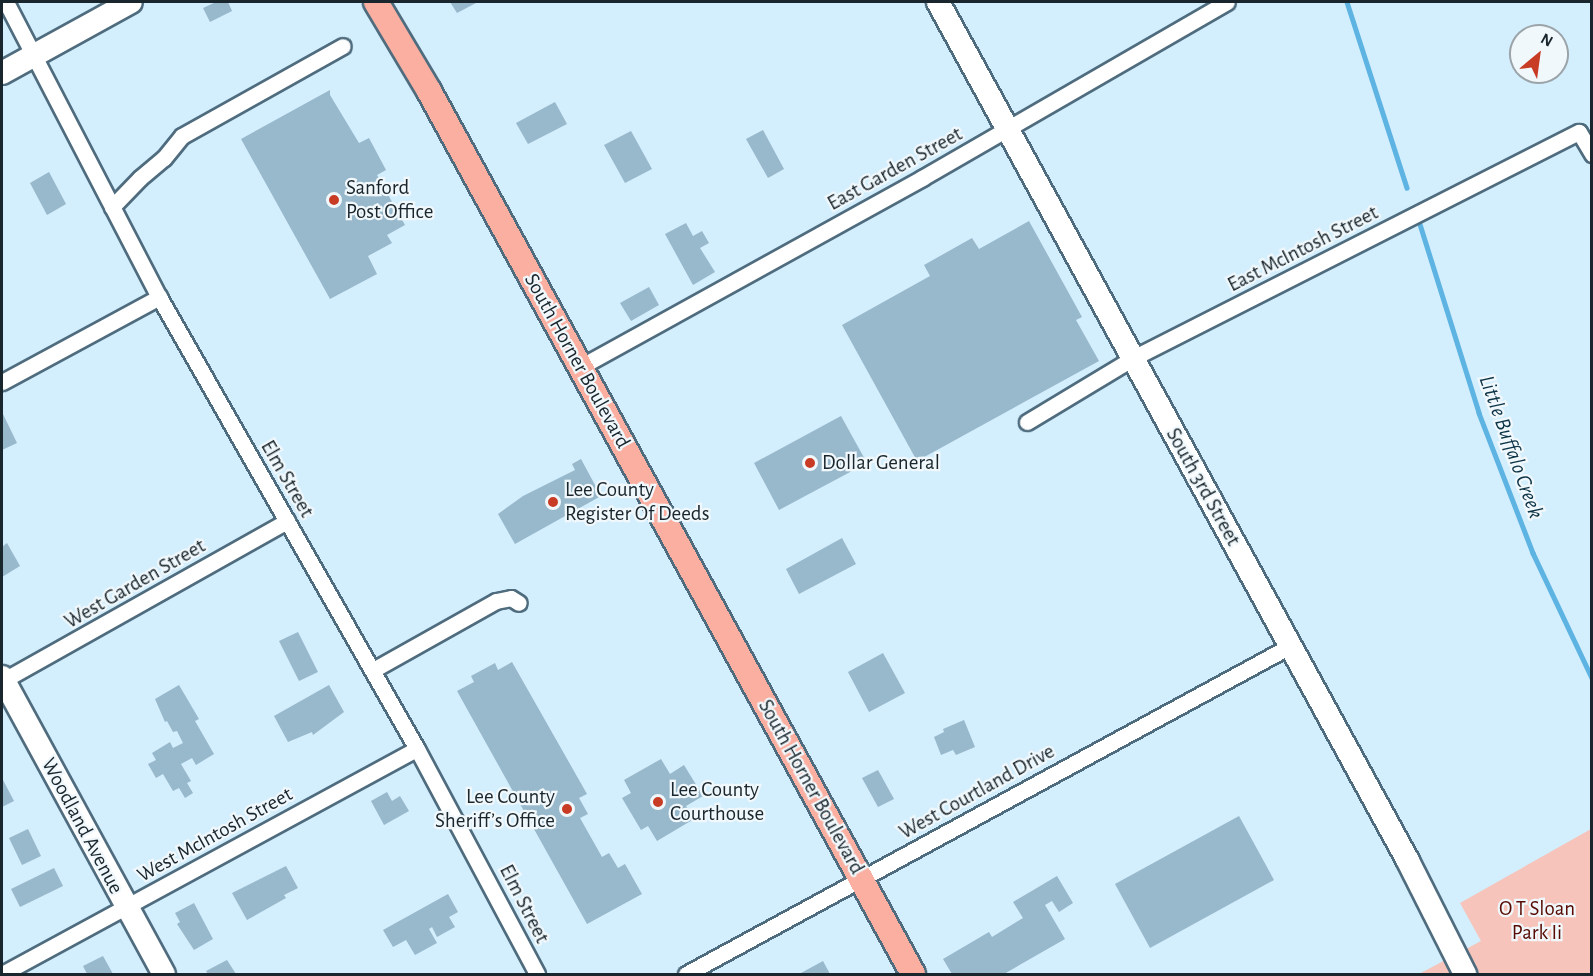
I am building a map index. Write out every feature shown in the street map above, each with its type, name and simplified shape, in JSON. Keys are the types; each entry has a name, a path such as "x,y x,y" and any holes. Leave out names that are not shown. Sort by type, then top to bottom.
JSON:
{"main road":[{"name":"South Horner Boulevard","path":"376,2 429,91 914,975"}],"street":[{"name":"Elm Street","path":"6,2 159,297 417,748 537,975"},
{"path":"2,73 130,2"},
{"name":"South 3rd Street","path":"938,2 1407,861 1465,975"},
{"name":"East Garden Street","path":"580,367 1008,130 1227,2"},
{"path":"112,207 140,177 164,158 182,136 343,46"},
{"name":"East McIntosh Street","path":"1027,422 1132,358 1579,132 1592,154"},
{"path":"2,382 159,297"},
{"name":"West Garden Street","path":"2,679 287,521"},
{"path":"373,670 496,601 511,598 519,603"},
{"name":"West Courtland Drive","path":"686,975 1290,646"},
{"name":"Woodland Avenue","path":"2,679 164,975"},
{"name":"West McIntosh Street","path":"2,975 417,748"}],"green space":[{"name":"O T Sloan Park Ii","path":"1591,829 1591,974 1419,974 1481,941 1460,903"}],"building":[{"path":"216,2 228,2 232,11 210,22 203,8"},
{"path":"450,2 478,2 457,13"},
{"name":"Sanford Post Office","path":"330,90 330,95 359,143 369,138 386,170 377,175 405,225 387,235 392,243 368,256 377,274 330,299 241,139"},
{"path":"555,102 567,124 528,144 516,123"},
{"path":"763,130 784,169 768,178 746,139"},
{"path":"631,131 652,169 625,183 604,145"},
{"path":"49,172 66,204 47,215 30,183"},
{"path":"1029,221 1082,317 1076,320 1099,361 917,461 842,325 930,276 924,265 972,238 979,249"},
{"path":"686,223 693,236 702,231 709,243 700,248 715,272 693,285 665,234"},
{"path":"649,287 659,305 631,321 620,303"},
{"path":"2,412 17,443 2,450"},
{"name":"Dollar General","path":"841,416 867,463 779,510 754,463"},
{"name":"Lee County Register Of Deeds","path":"581,459 601,496 515,544 498,514 523,496 575,470 572,464"},
{"path":"842,538 856,564 799,594 786,569"},
{"path":"7,543 20,566 2,577 2,547"},
{"path":"298,632 318,672 299,681 279,641"},
{"path":"883,653 905,693 869,712 848,672"},
{"path":"512,662 587,794 579,798 588,814 580,818 602,857 609,853 618,868 625,864 642,894 587,924 457,691 474,682 471,676 495,663 498,670"},
{"path":"179,685 199,719 195,721 214,754 196,765 192,758 181,764 191,781 187,783 193,793 185,798 179,788 173,791 163,774 156,778 148,764 156,760 152,753 170,742 173,748 183,743 177,731 173,732 167,721 165,722 155,699"},
{"path":"329,685 344,712 313,735 312,732 288,742 274,716"},
{"path":"964,720 975,747 956,755 953,750 941,755 934,737 944,732 943,729"},
{"name":"Lee County Courthouse","path":"661,759 670,774 684,765 703,796 686,806 694,819 657,841 648,826 641,830 622,798 631,793 624,780"},
{"path":"878,770 894,799 878,807 862,778"},
{"path":"2,778 14,801 2,807"},
{"path":"387,792 392,801 400,796 409,811 384,825 371,801"},
{"path":"1239,816 1274,880 1150,948 1115,884"},
{"path":"28,829 41,856 22,865 9,838"},
{"path":"286,866 298,888 284,895 286,898 247,920 232,893"},
{"path":"54,868 63,886 20,907 11,889"},
{"path":"1057,876 1073,903 1059,912 1052,901 1045,905 1065,939 1004,974 952,974 943,959 989,932 992,937 1023,918 1013,902"},
{"path":"448,894 458,912 449,917 455,927 437,937 432,927 429,929 437,943 415,955 406,940 393,947 383,930"},
{"path":"194,903 213,939 194,950 177,924 180,922 175,913"},
{"path":"103,956 113,974 87,974 83,966"},
{"path":"227,960 236,974 208,974 206,971"},
{"path":"823,961 830,974 801,973"}],"waterway":[{"name":"Little Buffalo Creek","path":"1347,2 1407,188"},
{"name":"Little Buffalo Creek","path":"1419,221 1479,413 1533,553 1592,678"}],"place":[{"name":"Sanford Post Office","path":"334,200"},
{"name":"Dollar General","path":"810,463"},
{"name":"Lee County Register Of Deeds","path":"553,502"},
{"name":"Lee County Courthouse","path":"658,802"},
{"name":"Lee County Sheriff’s Office","path":"567,809"}]}
